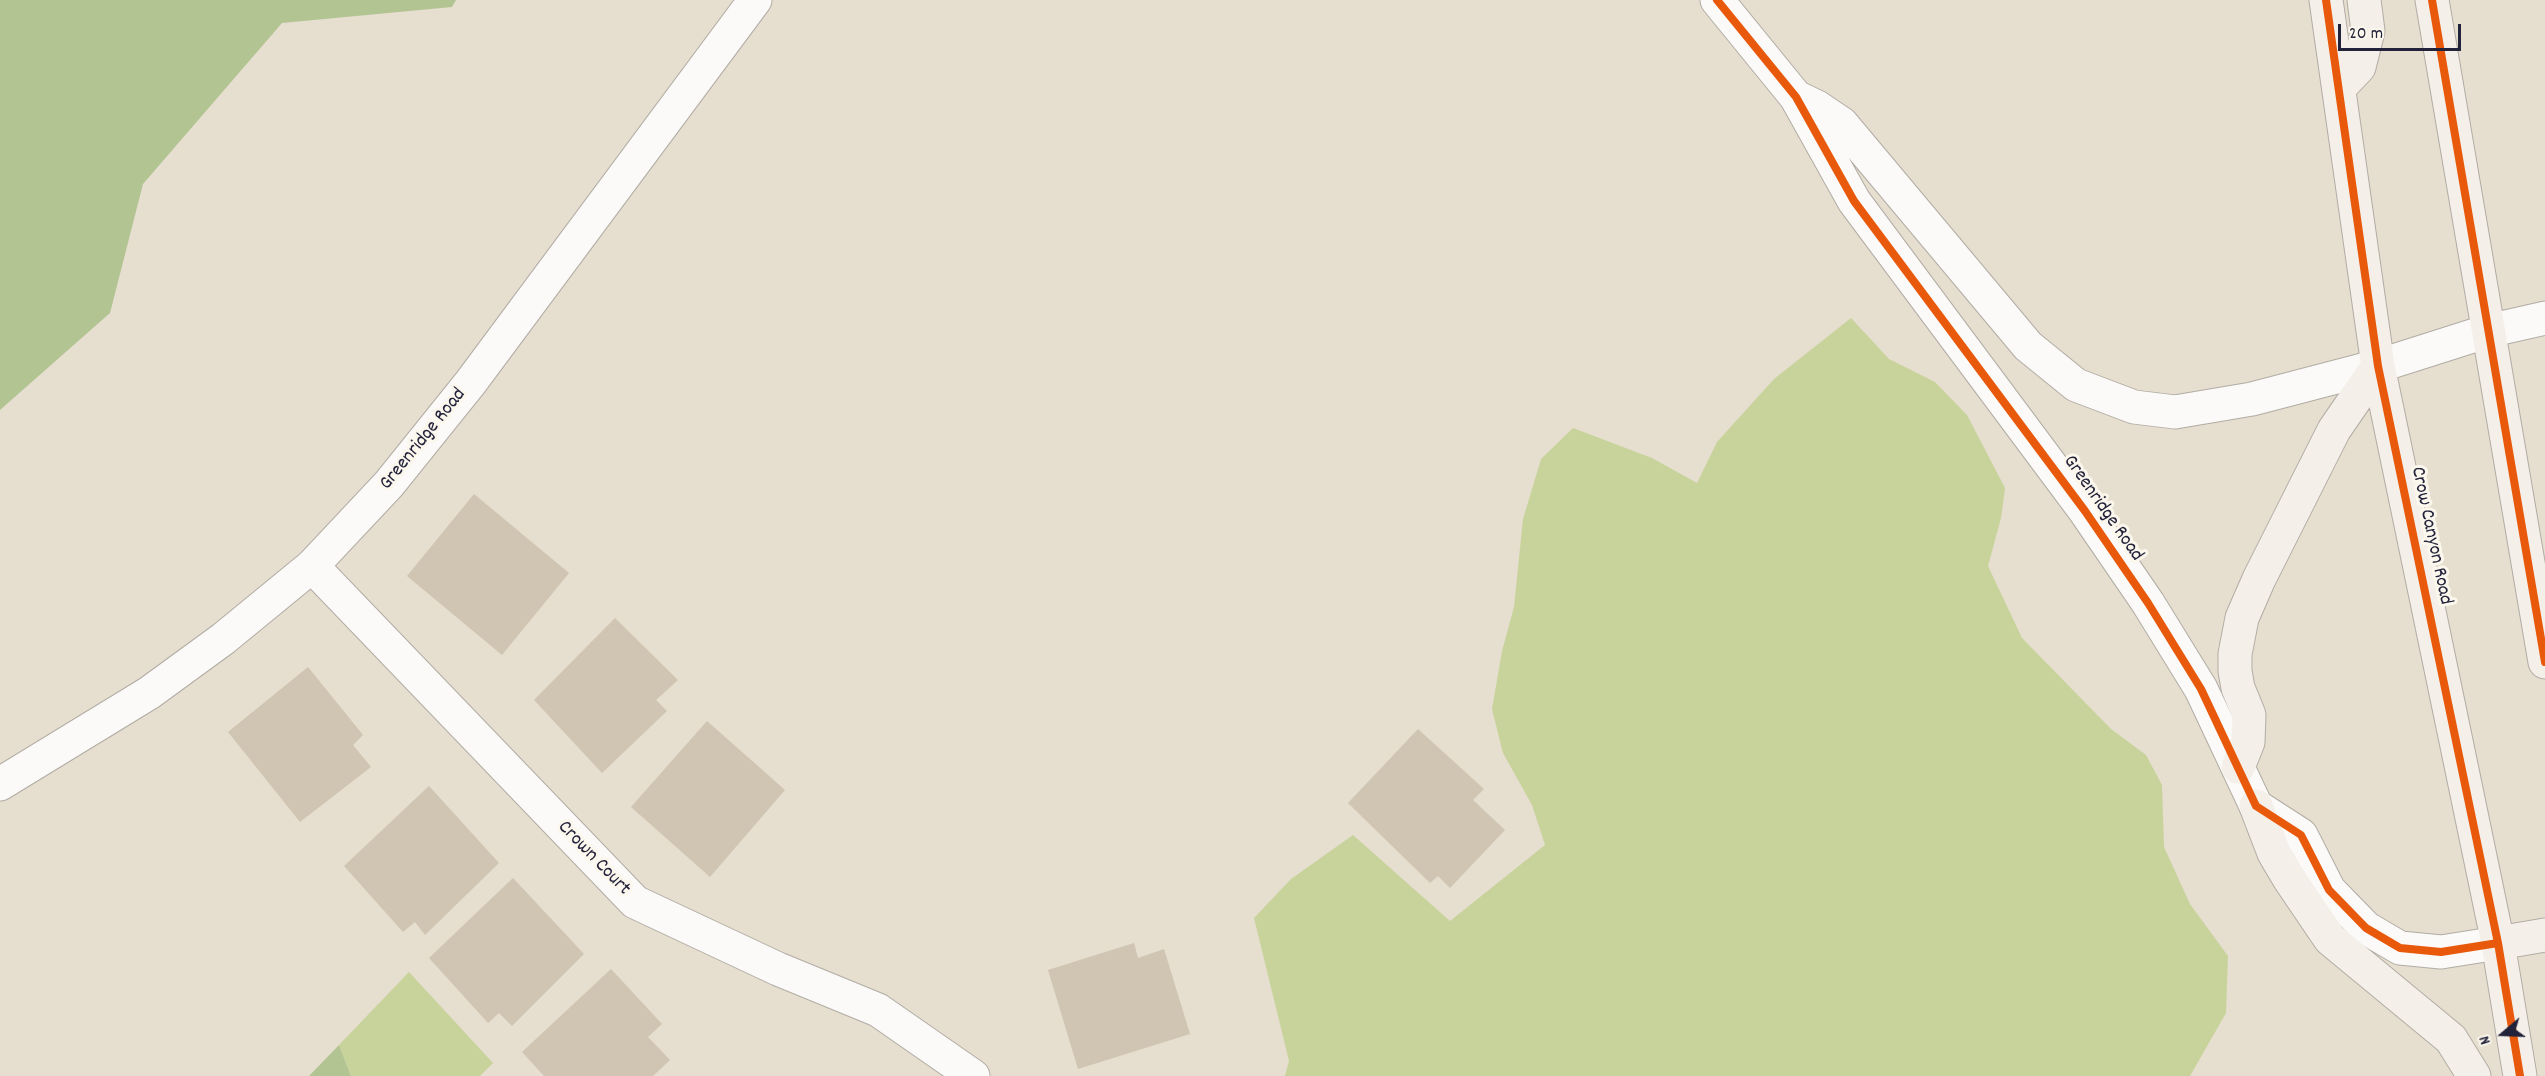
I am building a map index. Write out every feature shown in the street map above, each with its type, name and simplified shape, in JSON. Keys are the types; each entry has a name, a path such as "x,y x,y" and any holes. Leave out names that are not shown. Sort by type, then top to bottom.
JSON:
{"main road":[{"name":"Crow Canyon Road","path":"2326,0 2378,366 2498,943 2520,1076"},
{"path":"2339,88 2359,67 2368,31 2364,0"},
{"path":"2432,0 2545,662"},
{"path":"2238,767 2248,742 2249,716 2238,688 2235,671 2235,654 2242,618 2259,579 2334,430 2378,366"},
{"path":"2256,806 2284,871 2330,939 2451,1039 2474,1076"},
{"path":"2498,943 2545,935"}],"street":[{"name":"Greenridge Road","path":"0,784 149,693 223,639 312,566 390,484 471,382 755,0"},
{"name":"Greenridge Road","path":"1717,0 1796,97 1854,201 2085,511 2148,603 2201,689 2256,806"},
{"name":"Greenridge Road","path":"1796,97 1817,107 1842,124 2028,346 2076,385 2134,407 2175,411 2253,399 2378,366 2488,331 2545,318"},
{"name":"Crown Court","path":"312,566 635,902 778,969 878,1010 973,1076"},
{"path":"2256,806 2301,835 2329,890 2366,928 2400,948 2441,952 2498,943"}],"green space":[{"path":"0,0 456,0 452,7 282,23 143,184 110,313 0,410"},
{"path":"1851,318 1889,359 1935,382 1967,415 2005,488 2001,518 1988,566 2022,638 2111,729 2146,755 2162,785 2164,847 2190,904 2228,956 2226,1013 2190,1076 1285,1076 1289,1061 1254,918 1291,879 1353,835 1450,921 1545,845 1532,805 1503,753 1492,709 1502,651 1514,607 1523,519 1541,459 1573,428 1652,458 1697,483 1717,442 1774,379"},
{"path":"409,972 493,1063 480,1076 351,1076 339,1045"},
{"path":"339,1045 351,1076 309,1076"}],"building":[{"path":"474,494 569,573 502,655 407,576"},
{"path":"615,618 678,680 656,700 667,711 602,773 534,700"},
{"path":"308,667 363,735 353,745 371,767 300,822 228,732"},
{"path":"707,721 785,790 710,877 631,807"},
{"path":"1418,729 1484,789 1473,800 1505,830 1450,888 1438,876 1430,883 1348,803"},
{"path":"429,786 499,863 425,935 415,922 403,932 344,866"},
{"path":"513,878 584,954 512,1026 499,1013 488,1023 429,958"},
{"path":"1134,943 1138,958 1164,949 1190,1034 1078,1069 1048,970"},
{"path":"611,969 662,1024 648,1037 670,1060 653,1076 544,1076 522,1052"}],"cycle path":[{"path":"1717,0 1796,97 1854,201 2085,511 2148,603 2201,689 2256,806 2301,835 2329,890 2366,928 2400,948 2441,952 2498,943"},
{"path":"2326,0 2378,366 2498,943 2520,1076"},
{"path":"2432,0 2545,662"}]}
